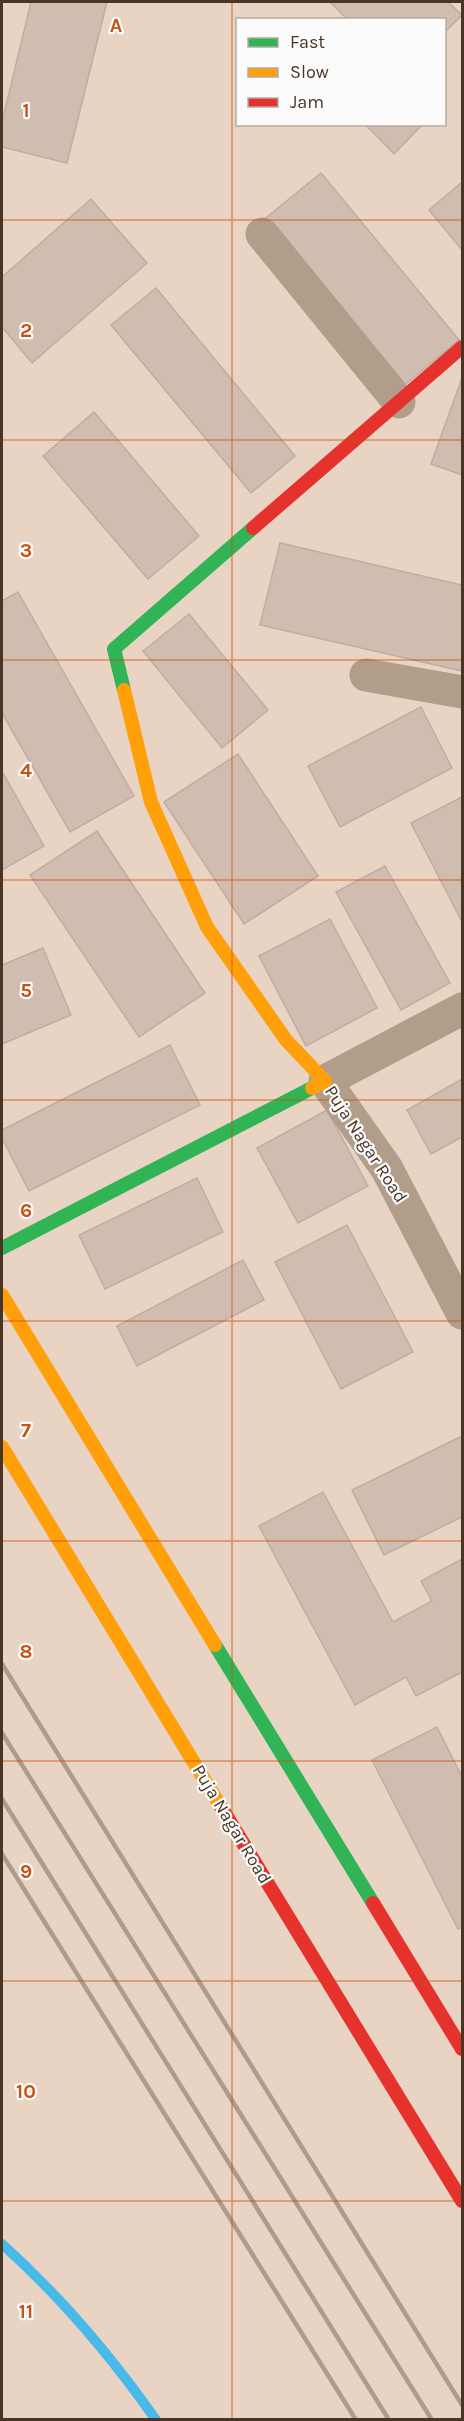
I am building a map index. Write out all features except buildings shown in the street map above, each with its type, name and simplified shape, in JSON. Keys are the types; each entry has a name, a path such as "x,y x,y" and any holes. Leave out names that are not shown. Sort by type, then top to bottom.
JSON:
{"street":[{"path":"262,234 399,402"},
{"path":"2,1248 324,1081 286,1040 207,927 151,802 114,649 462,347"},
{"path":"366,675 462,692"},
{"name":"Puja Nagar Road","path":"462,1009 324,1081 387,1169 462,1313"},
{"path":"2,1295 462,2049"},
{"name":"Puja Nagar Road","path":"2,1447 462,2202"}],"waterway":[{"path":"2,2244 44,2284 84,2328 156,2420"}],"railway":[{"path":"2,1664 462,2405"},
{"path":"2,1733 432,2420"},
{"path":"2,1799 389,2420"},
{"path":"2,1854 356,2420"}],"traffic: fast":[{"path":"124,690 114,649 253,528"},
{"path":"2,1248 312,1088"},
{"path":"215,1645 373,1903"}],"traffic: slow":[{"path":"124,690 151,802 207,927 286,1040 325,1081 312,1088"},
{"path":"2,1295 215,1645"},
{"path":"2,1447 221,1807"}],"traffic: jam":[{"path":"253,528 462,347"},
{"path":"221,1807 462,2201"},
{"path":"373,1903 462,2049"}]}
